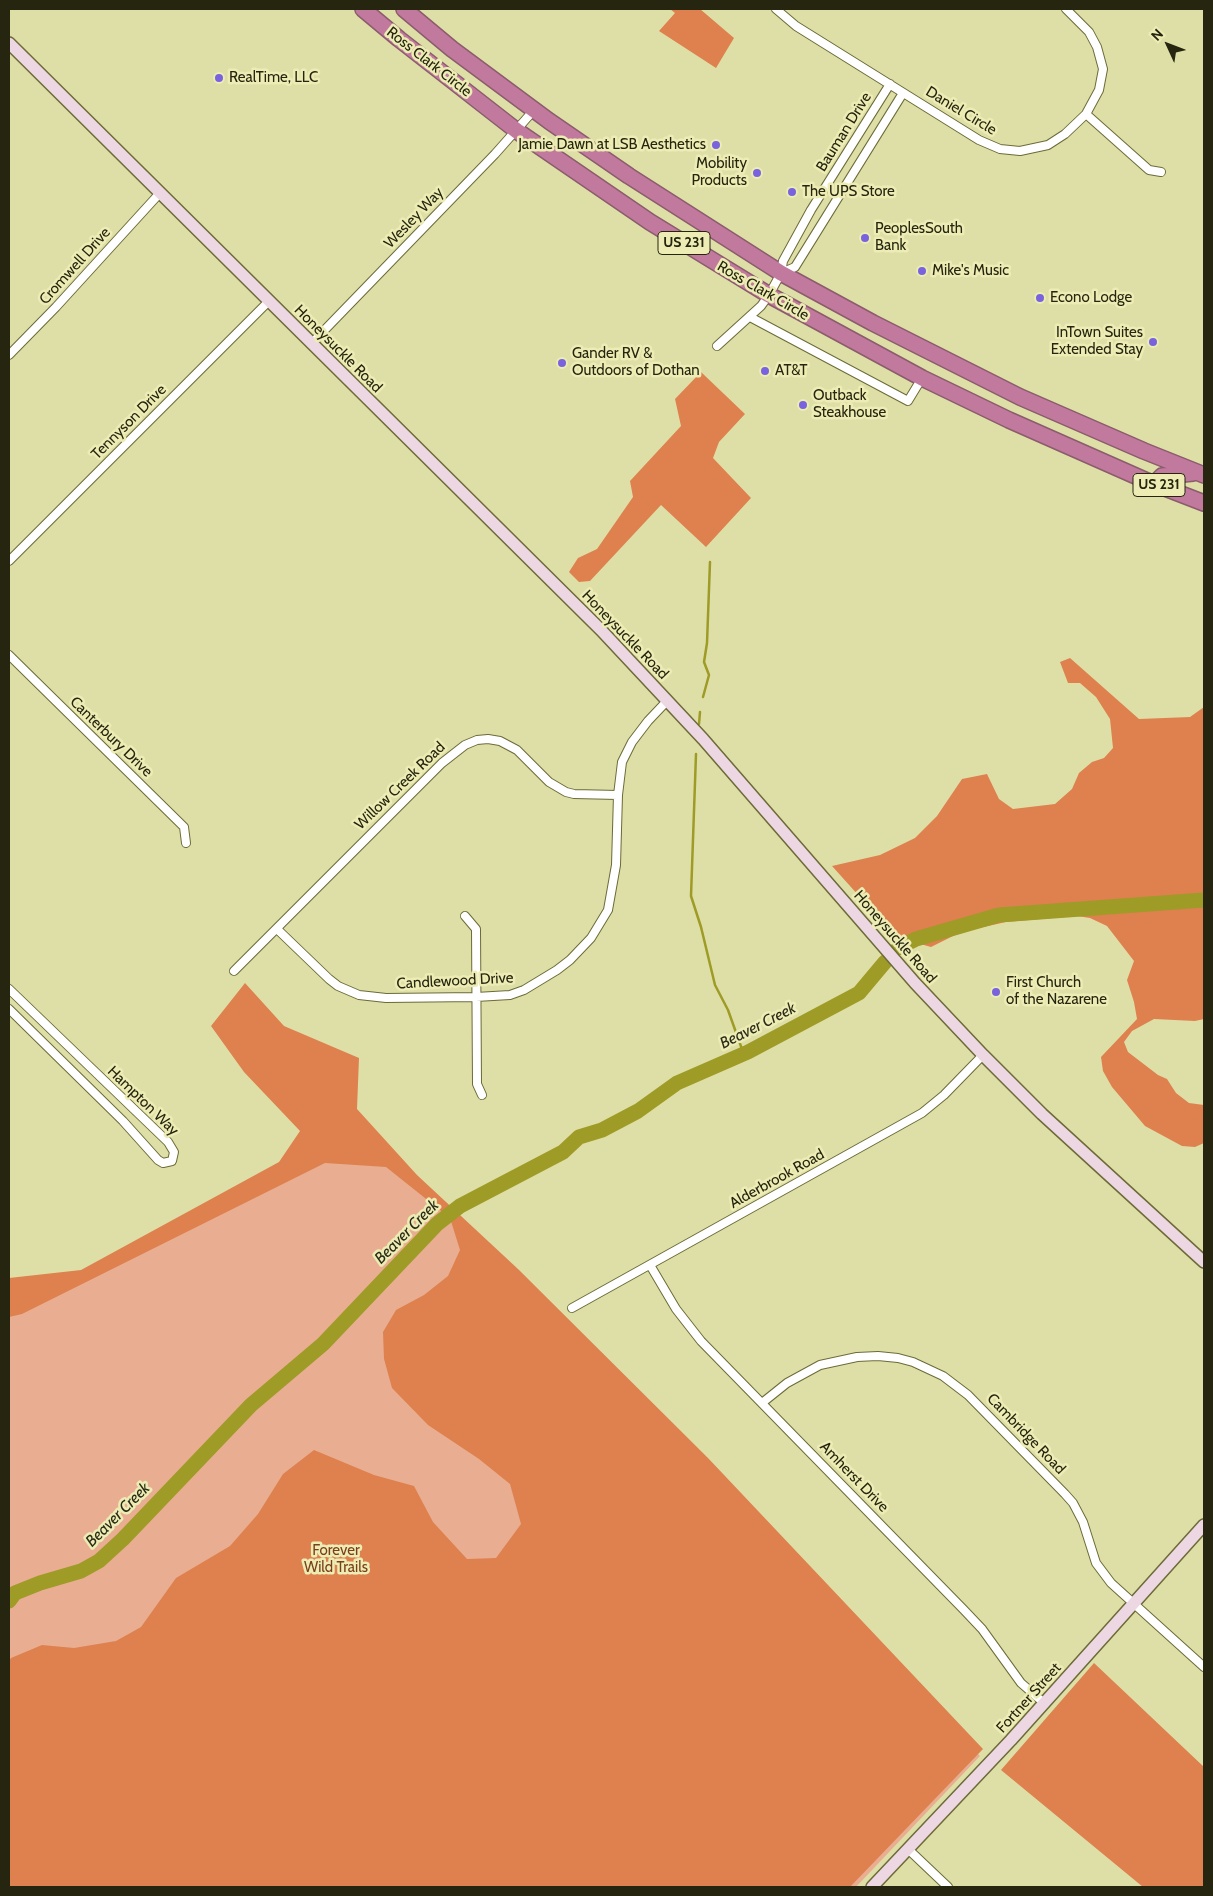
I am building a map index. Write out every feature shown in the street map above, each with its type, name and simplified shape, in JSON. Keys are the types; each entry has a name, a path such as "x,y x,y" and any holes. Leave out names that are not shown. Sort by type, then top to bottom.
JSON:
{"highway":[{"name":"Ross Clark Circle","path":"363,9 517,131 650,222 769,295 922,378 1009,420 1115,467 1204,503"},
{"name":"Ross Clark Circle","path":"404,9 534,110 629,176 781,273 963,370 1149,454 1201,474"},
{"path":"1115,467 1139,465 1144,462 1149,454"},
{"path":"1155,484 1162,476 1201,474"}],"main road":[{"name":"Honeysuckle Road","path":"9,42 159,194 553,582 667,701 783,830 921,990 983,1055 1042,1114 1204,1262"},
{"name":"Fortner Street","path":"872,1887 1044,1703 1204,1526"}],"street":[{"name":"Daniel Circle","path":"776,9 796,26 981,141 1010,151 1030,150 1048,145 1065,134 1086,114 1100,90 1103,76 1098,47 1089,32 1066,9"},
{"name":"Bauman Drive","path":"717,346 750,317 769,295 781,273 783,261 811,210 890,84"},
{"name":"Bauman Drive","path":"781,273 795,267 904,93"},
{"name":"Wesley Way","path":"311,344 517,131 534,110"},
{"path":"1086,114 1149,170 1161,172"},
{"name":"Cromwell Drive","path":"9,355 56,308 159,194"},
{"name":"Tennyson Drive","path":"9,562 269,301"},
{"path":"750,317 908,401 922,378"},
{"name":"Canterbury Drive","path":"9,655 184,827 186,843"},
{"name":"Candlewood Drive","path":"276,929 329,979 348,991 366,996 386,998 510,995 524,990 570,960 591,938 608,910 616,865 620,774 626,752 648,721 667,701"},
{"name":"Willow Creek Road","path":"234,971 442,763 465,744 488,739 500,741 517,750 549,782 566,792 618,796"},
{"path":"465,916 476,929 477,1084 482,1095"},
{"name":"Hampton Way","path":"9,989 168,1142 174,1152 172,1161 163,1162 158,1160 124,1121 9,1009"},
{"name":"Alderbrook Road","path":"572,1308 922,1113 944,1095 983,1055"},
{"name":"Amherst Drive","path":"650,1265 665,1293 688,1325 982,1629 1021,1683 1044,1703"},
{"name":"Cambridge Road","path":"762,1403 806,1372 837,1360 878,1356 905,1360 928,1368 943,1376 968,1395 1065,1494 1078,1512 1091,1552 1099,1568 1111,1583 1133,1605 1204,1667"},
{"path":"908,1850 948,1887"}],"green space":[{"path":"670,9 700,9 734,38 716,68 659,31 675,13"},
{"path":"701,372 745,414 719,442 713,458 751,498 706,547 661,505 590,581 579,582 569,572 578,558 597,549 633,497 630,481 681,426 675,399"},
{"path":"1070,658 1139,719 1190,717 1204,707 1204,1019 1195,1021 1154,1019 1132,1031 1124,1042 1128,1052 1158,1075 1167,1079 1176,1093 1189,1103 1204,1105 1204,1143 1195,1147 1182,1146 1145,1126 1112,1087 1103,1071 1101,1057 1137,1019 1127,980 1134,961 1107,926 1090,918 1077,916 1006,922 961,932 931,947 896,937 832,866 880,855 915,838 937,816 962,779 987,774 999,799 1013,809 1055,804 1072,789 1079,773 1092,762 1104,758 1113,748 1110,719 1096,697 1080,683 1068,683 1060,662"},
{"name":"Forever Wild Trails","path":"245,983 284,1026 359,1058 357,1109 417,1175 518,1269 708,1458 983,1749 850,1887 9,1887 9,1661 11,1658 42,1645 74,1648 116,1641 141,1627 176,1578 230,1546 258,1514 283,1474 314,1450 374,1475 414,1486 433,1522 467,1559 496,1558 521,1524 510,1484 479,1459 428,1425 392,1388 384,1359 383,1332 396,1310 424,1295 448,1276 460,1250 450,1218 386,1167 325,1163 22,1314 9,1317 9,1278 81,1270 279,1162 300,1131 244,1072 211,1026"},
{"name":"Forever Wild Trails","path":"357,1124 704,1459 980,1756 856,1887 9,1887 9,1300 110,1263"},
{"path":"1094,1663 1204,1767 1204,1887 1143,1887 1001,1770"}],"waterway":[{"path":"703,697 709,675 704,662 707,643 710,562"},
{"path":"699,724 700,712"},
{"path":"696,754 691,896 701,927 715,985 728,1010 743,1052"},
{"name":"Beaver Creek","path":"898,948 916,939 999,915 1204,900"},
{"name":"Beaver Creek","path":"9,1601 15,1593 40,1583 81,1571 99,1561 123,1539 251,1405 323,1344 437,1224 460,1206 563,1152 579,1137 602,1130 638,1111 677,1083 748,1052 859,993 885,962"}],"place":[{"name":"RealTime, LLC","path":"219,78"},
{"name":"Jamie Dawn at LSB Aesthetics","path":"716,145"},
{"name":"Mobility Products","path":"757,173"},
{"name":"The UPS Store","path":"792,192"},
{"name":"PeoplesSouth Bank","path":"865,238"},
{"name":"Mike's Music","path":"922,271"},
{"name":"Econo Lodge","path":"1040,298"},
{"name":"InTown Suites Extended Stay","path":"1153,342"},
{"name":"Gander RV & Outdoors of Dothan","path":"562,363"},
{"name":"AT&T","path":"765,371"},
{"name":"Outback Steakhouse","path":"803,405"},
{"name":"First Church of the Nazarene","path":"996,992"}]}
